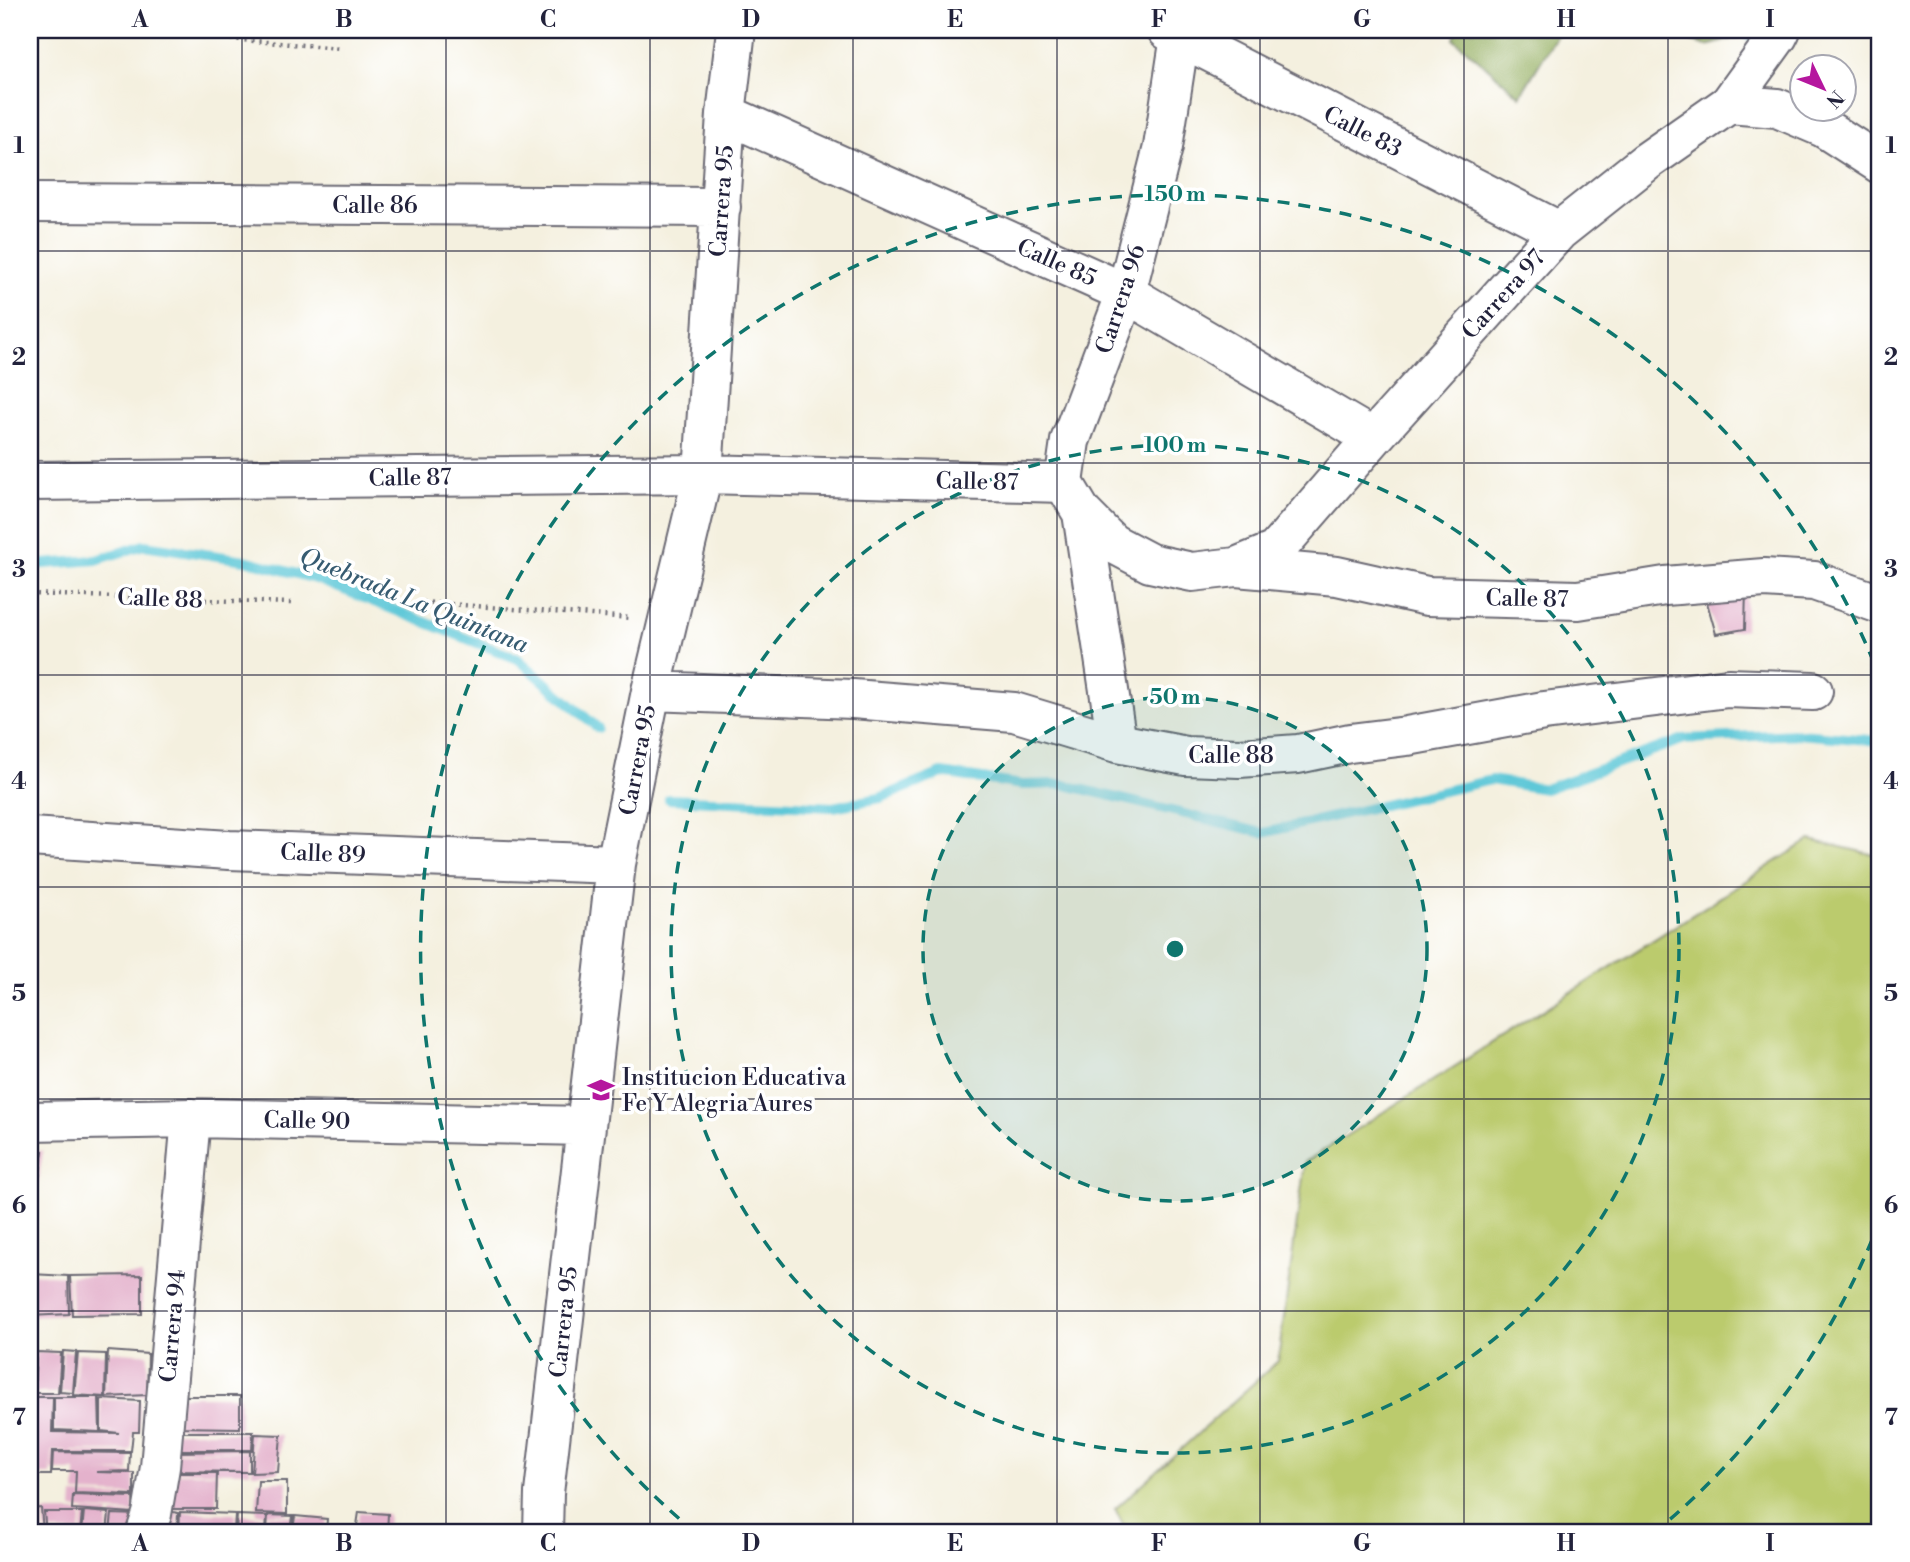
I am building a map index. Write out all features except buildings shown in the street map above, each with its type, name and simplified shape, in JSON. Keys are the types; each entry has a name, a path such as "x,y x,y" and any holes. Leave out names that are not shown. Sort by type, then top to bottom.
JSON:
{"street":[{"name":"Carrera 95","path":"543,1532 544,1493 584,1126 617,863 651,691 704,474 726,114 736,30"},
{"name":"Carrera 97","path":"1236,567 1275,551 1559,231 1646,162 1729,104 1781,30"},
{"name":"Calle 83","path":"1176,32 1559,231"},
{"name":"Carrera 96","path":"1117,743 1073,498 1070,441 1126,293 1163,148 1176,32"},
{"path":"1729,104 1777,108 1824,128 1880,164"},
{"name":"Calle 85","path":"726,114 1126,293 1373,438"},
{"name":"Calle 86","path":"30,203 721,207"},
{"name":"Calle 87","path":"30,481 704,474 1073,498 1112,543 1150,563 1192,572 1236,567 1337,576 1427,596 1578,600 1665,586 1764,578 1814,581 1880,604"},
{"name":"Calle 88","path":"651,691 853,699 1014,712 1117,743 1186,756 1239,758 1298,754 1544,711 1715,690 1812,691"},
{"name":"Calle 89","path":"30,837 229,850 617,863"},
{"name":"Calle 90","path":"30,1121 191,1118 584,1126"},
{"name":"Carrera 94","path":"146,1532 160,1467 191,1118"}],"path":[{"path":"119,30 340,48"},
{"name":"Calle 88","path":"30,594 290,603"},
{"path":"423,602 668,621"}],"green space":[{"path":"1457,30 1560,30 1520,96 1454,39"},
{"path":"1654,30 1765,30 1707,46"},
{"path":"1810,840 1880,856 1880,1532 1127,1532 1115,1509 1278,1361 1305,1162"}],"waterway":[{"path":"1741,30 1754,39"},
{"name":"Quebrada La Quintana","path":"30,565 96,560 144,545 245,560 319,580 518,659 598,728"},
{"name":"Quebrada La Quintana","path":"669,799 833,807 880,798 942,773 1022,785 1061,784 1263,833 1491,780 1545,789 1684,739 1800,734 1880,741"}],"place":[{"name":"Institucion Educativa Fe Y Alegria Aures","path":"601,1090"}]}
